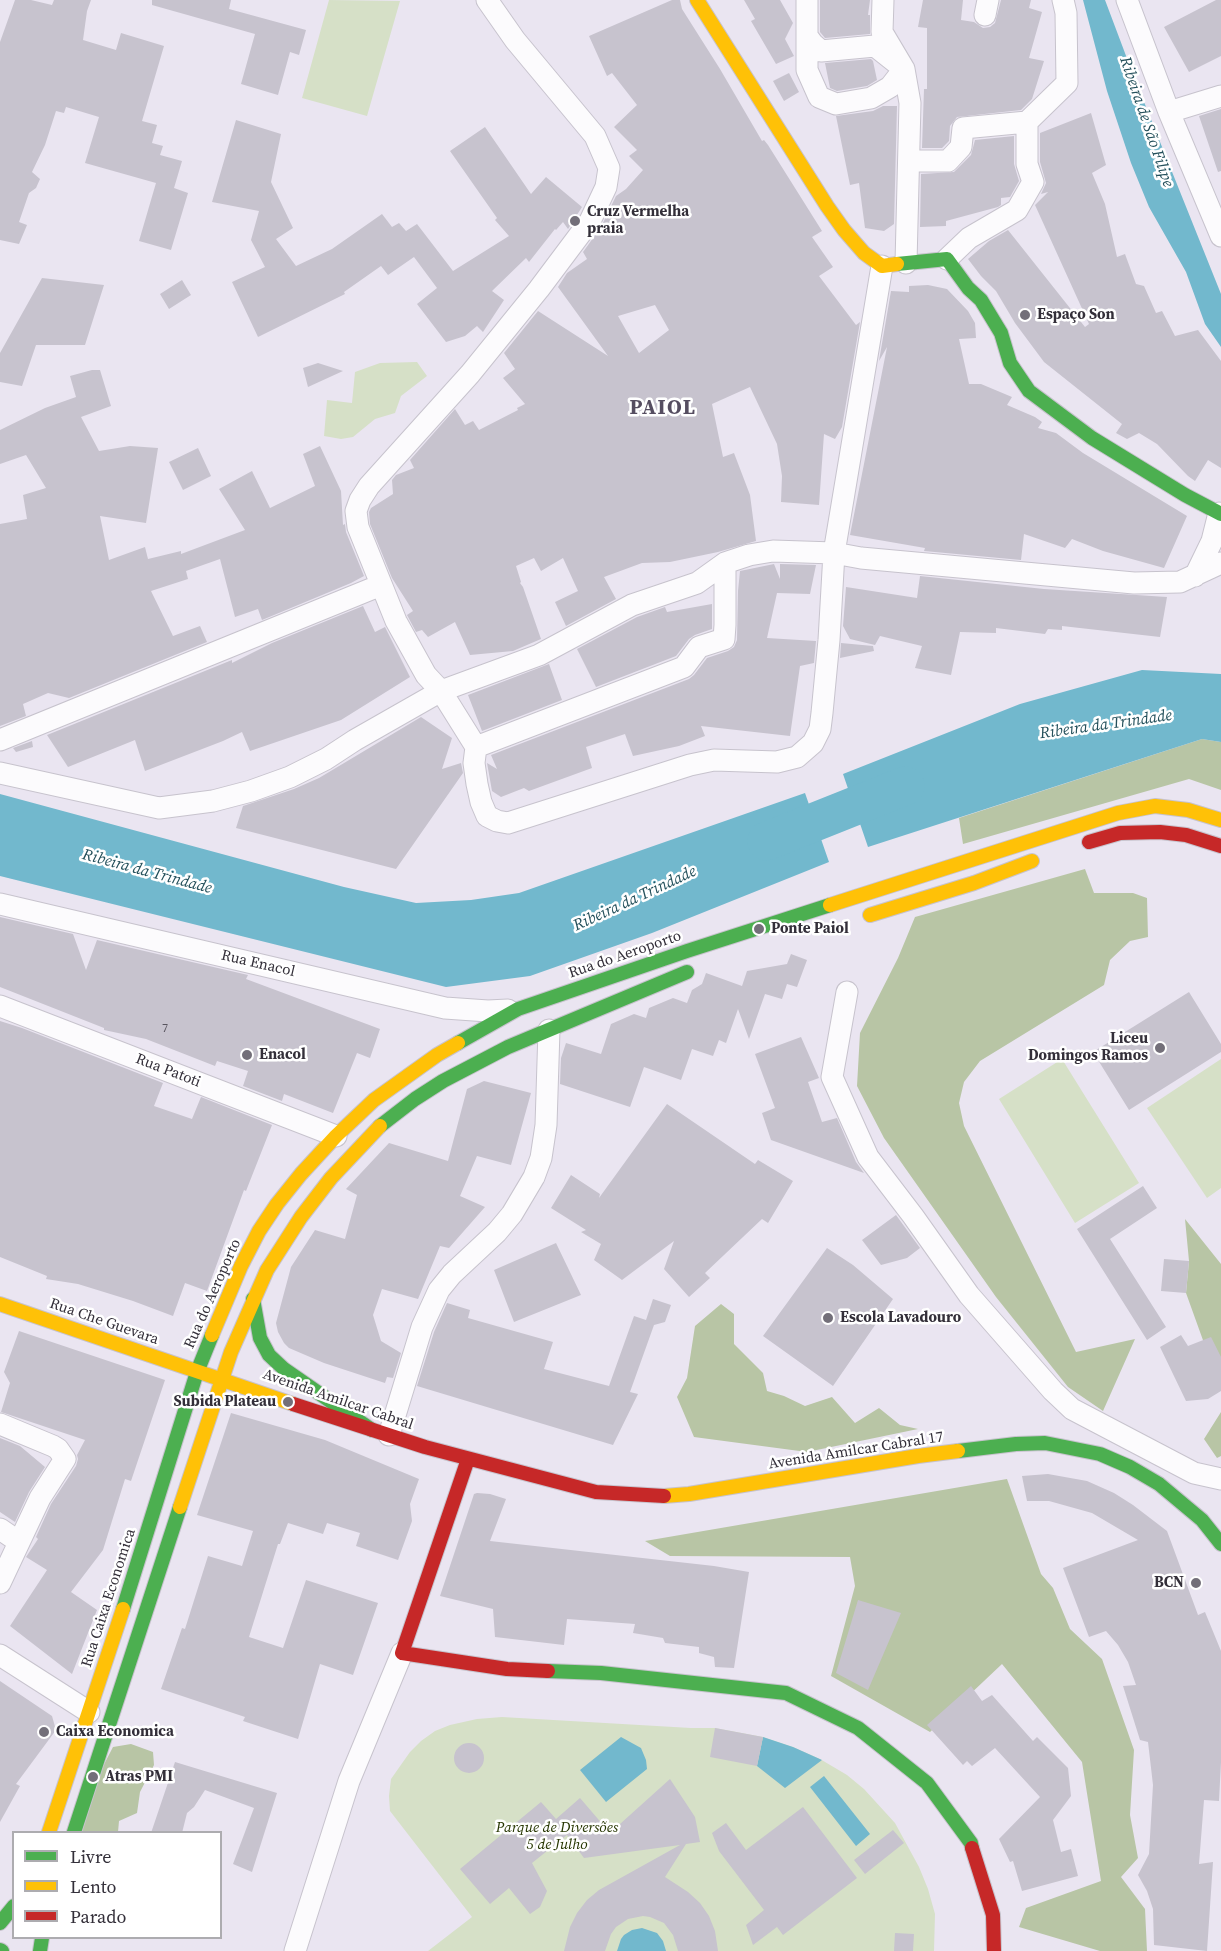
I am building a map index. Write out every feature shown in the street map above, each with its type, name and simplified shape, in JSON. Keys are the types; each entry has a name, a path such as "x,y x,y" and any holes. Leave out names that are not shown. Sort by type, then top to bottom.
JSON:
{"main road":[{"path":"697,0 838,222 864,253 882,266 947,259 968,288 981,300 1000,333 1010,363 1029,391 1092,438 1185,495 1220,513"},
{"name":"Rua do Aeroporto","path":"197,1372 249,1249 277,1204 301,1174 374,1100 418,1067 518,1010 687,951 1118,813 1155,806 1188,810 1221,820"},
{"path":"1078,844 1120,833 1160,832 1186,835 1221,846"},
{"path":"853,921 974,883 1047,856"},
{"path":"75,1831 222,1378 267,1270 312,1202 376,1129 443,1081 508,1047 696,969"},
{"path":"253,1299 260,1338 270,1355 284,1369 380,1432"},
{"name":"Rua Che Guevara","path":"0,1304 197,1372"},
{"name":"Avenida Amilcar Cabral","path":"197,1372 222,1378 380,1432 468,1459"},
{"name":"Rua Caixa Economica","path":"50,1831 143,1550 197,1372"},
{"name":"Avenida Amilcar Cabral 17","path":"468,1459 596,1492 656,1496 688,1494 756,1484 928,1455 1016,1444 1044,1443 1100,1454 1160,1484 1202,1520 1221,1544"},
{"path":"468,1459 402,1653 507,1669 601,1674 786,1693 858,1728 927,1783 971,1843 993,1915 994,1951"},
{"path":"0,1923 12,1908"}],"street":[{"path":"487,0 515,40 595,136 609,168 606,187 590,221 539,289 470,374 369,486 356,511 358,527 381,585 413,653 426,675 441,691 476,747 474,762 481,802 488,816 508,823 690,765 714,760 777,762 797,757 813,743 820,729 829,640 834,554 882,266"},
{"path":"807,0 807,70 819,97 836,104 871,98 890,87 904,69"},
{"path":"883,0 882,32 904,69 910,104 906,263"},
{"path":"909,161 948,161 961,147 963,128 1027,123 1067,83 1066,13 1063,0"},
{"path":"1127,0 1169,111 1221,236"},
{"path":"807,36 821,51 875,46 904,69"},
{"path":"1169,111 1221,96"},
{"path":"947,259 969,238 1017,210 1033,182 1027,164 1027,123"},
{"path":"1195,576 1212,541 1220,513"},
{"path":"0,773 159,808 213,801 251,791 290,777 326,759 441,691 538,655 632,605 697,583 725,563 773,550 1134,583 1180,582 1221,563"},
{"path":"476,747 684,667 699,647 724,639 725,563"},
{"path":"0,740 381,585"},
{"name":"Rua Enacol","path":"0,904 445,1008 488,1011 518,1010"},
{"path":"846,992 832,1077 868,1157 914,1216 969,1295 1071,1409 1194,1473 1221,1479"},
{"name":"Rua Patoti","path":"0,1006 336,1136"},
{"path":"380,1432 439,1290 452,1274 505,1223 524,1197 534,1177 541,1158 546,1125 549,1030"},
{"path":"0,1424 53,1446 65,1459 40,1498 0,1583"},
{"path":"0,1529 19,1542"},
{"path":"295,1951 349,1781 402,1653"},
{"path":"0,1655 89,1712"}],"green space":[{"path":"329,0 400,1 367,116 302,98"},
{"path":"417,362 427,376 401,396 395,413 375,419 353,437 341,439 324,436 327,400 352,403 355,372 380,363"},
{"path":"1202,739 1221,742 1221,790 1189,779 963,844 959,818"},
{"path":"1085,869 1094,893 1133,893 1147,898 1148,937 1130,941 1110,960 1104,985 980,1061 964,1082 959,1103 964,1126 1076,1352 1135,1339 1103,1411 1068,1387 996,1297 884,1138 857,1086 860,1033 898,958 915,917"},
{"path":"1062,1059 1139,1183 1075,1223 999,1099"},
{"path":"1221,1059 1221,1188 1207,1198 1147,1108"},
{"path":"1185,1219 1221,1264 1221,1360 1204,1343 1186,1293 1189,1261"},
{"path":"721,1304 734,1314 734,1344 763,1373 767,1391 805,1406 832,1397 855,1423 879,1408 900,1425 918,1429 807,1452 694,1437 677,1397 687,1378 695,1326"},
{"path":"1221,1412 1221,1456 1217,1458 1204,1439"},
{"path":"1007,1479 1041,1574 1053,1588 1070,1629 1102,1659 1134,1750 1130,1815 1138,1858 1121,1877 1145,1909 1147,1951 1100,1951 1019,1927 1026,1908 1101,1881 1082,1762 1002,1664 930,1732 831,1676 855,1586 850,1557 670,1556 645,1541"},
{"name":"Parque de Diversões 5 de Julho","path":"502,1717 715,1728 763,1737 820,1759 847,1775 864,1789 895,1823 928,1889 935,1914 934,1951 428,1951 472,1917 390,1811 391,1779 410,1752 435,1731 477,1719"},
{"path":"131,1744 153,1752 154,1765 140,1792 137,1813 119,1821 118,1831 70,1831 113,1747"}],"water":[{"name":"Ribeira de São Filipe","path":"1083,0 1105,0 1221,294 1221,347 1205,324 1186,272 1149,207 1131,163 1107,91"},
{"path":"1142,670 1221,674 1221,742 1202,739 868,847 843,774 1020,704"},
{"path":"805,793 829,862 652,933 530,976 446,987 0,876 0,794 344,887 416,903 471,900 519,893"},
{"path":"621,1737 641,1748 647,1769 606,1802 580,1770"},
{"path":"763,1737 822,1760 785,1788 757,1766"},
{"path":"824,1776 870,1834 856,1846 810,1787"},
{"path":"642,1928 657,1933 666,1951 617,1951 624,1935"}],"building":[{"path":"15,0 31,0 52,5 54,0 91,0 83,40 116,50 121,33 164,46 142,121 157,125 152,143 163,146 160,155 182,161 174,188 188,193 171,250 139,241 156,183 85,163 99,117 66,107 64,113 56,111 45,145 32,172 40,179 36,188 29,193 19,222 27,225 19,244 0,240 0,42"},
{"path":"152,0 231,0 229,9 306,30 299,55 290,52 278,95 241,84 255,34 152,5"},
{"path":"672,0 680,0 682,9 762,141 764,140 768,145 822,231 812,237 833,267 819,276 856,325 860,322 842,427 835,439 824,434 819,505 781,502 782,476 777,444 750,387 712,404 723,457 734,453 750,495 756,541 670,562 642,563 604,577 616,599 566,626 555,602 578,591 563,558 541,571 534,558 516,566 541,639 513,651 470,655 455,622 428,637 422,630 416,632 407,615 413,611 392,578 370,524 369,512 371,508 393,494 392,480 396,475 414,468 410,460 455,409 465,425 473,421 479,430 525,404 503,378 515,369 504,353 538,311 608,356 558,287 567,273 587,259 583,252 601,227 616,196 626,189 643,170 629,156 637,150 614,127 637,105 612,73 607,76 589,36","holes":["655,305 669,330 639,353 618,316"]},
{"path":"744,0 780,0 793,23 785,39 794,56 776,64 751,21 755,19"},
{"path":"820,0 870,0 868,15 870,15 870,34 825,38 820,32"},
{"path":"923,0 963,0 961,20 974,22 983,28 995,23 1001,0 1031,0 1029,8 1042,12 1029,58 1044,61 1032,99 1021,110 957,117 950,126 949,141 942,148 922,148 924,89 927,89 927,28 918,27"},
{"path":"1216,0 1221,0 1221,56 1189,72 1164,27"},
{"path":"871,59 877,80 867,86 837,91 830,88 825,63"},
{"path":"789,73 799,92 784,101 773,81"},
{"path":"883,106 897,106 894,224 884,231 865,228 859,183 850,185 836,116 873,111"},
{"path":"1221,109 1221,171 1218,172 1199,116"},
{"path":"1091,113 1106,165 1092,173 1105,204 1117,257 1125,254 1136,284 1144,286 1156,313 1162,311 1175,336 1198,330 1221,361 1221,468 1208,460 1195,481 1157,444 1139,433 1127,439 1116,433 1122,424 1044,362 1015,323 996,291 968,259 989,241 1008,230 1085,327 1089,324 1035,205 1048,192 1041,194 1046,183 1040,162 1040,133"},
{"path":"236,120 281,134 271,182 293,228 276,239 296,266 332,249 382,214 392,227 399,223 406,231 417,224 453,271 509,236 495,220 497,218 450,151 485,127 531,194 546,177 582,207 568,229 563,222 529,262 526,258 492,291 504,300 483,332 477,326 465,336 446,342 417,304 437,288 414,257 388,275 381,266 344,292 345,294 258,337 232,282 265,267 251,240 259,211 212,202"},
{"path":"1014,136 1014,164 1019,181 1010,197 1001,198 1001,205 998,207 946,221 946,226 920,227 921,174 954,172 971,155 975,140"},
{"path":"42,278 104,285 85,345 36,345 22,386 0,382 0,353"},
{"path":"182,280 191,295 169,309 160,294"},
{"path":"928,285 947,289 968,311 975,323 976,338 959,339 969,384 981,384 1012,397 1007,405 1042,422 1038,428 1056,433 1083,453 1187,516 1164,568 1103,551 1072,539 1065,548 1024,534 1021,560 924,551 925,548 850,535 887,347 879,361 891,291 909,292 909,286"},
{"path":"318,363 343,371 308,387 303,368"},
{"path":"100,370 111,406 81,417 99,451 130,446 158,448 146,523 100,516 109,560 145,547 148,559 181,551 181,554 245,530 219,489 252,471 270,508 315,486 303,454 320,446 341,491 343,525 345,524 346,532 364,576 262,620 258,609 235,617 220,559 186,571 188,579 151,591 173,636 200,626 207,642 69,698 48,693 23,704 26,716 0,726 0,524 27,519 23,495 46,488 26,455 0,464 0,430 45,408 76,397 70,376"},
{"path":"198,448 211,476 183,490 169,462"},
{"path":"774,564 780,579 780,564 816,565 810,594 777,593 767,638 816,641 814,663 800,666 790,736 701,726 705,736 679,746 633,756 625,734 586,747 592,768 529,791 524,788 501,797 492,791 487,763 497,769 491,755 689,679 707,658 734,647 737,640 740,571"},
{"path":"920,576 1044,589 1167,597 1160,637 1062,626 1062,630 1048,629 1045,634 996,628 996,633 960,632 951,675 915,668 922,646 880,636 875,645 850,639 843,626 846,587 917,598"},
{"path":"712,604 712,629 689,639 676,656 596,687 577,649 637,617 665,607 667,612"},
{"path":"363,606 375,632 385,627 410,677 341,720 250,751 242,732 145,771 135,740 68,767 47,735 232,660 232,663 272,643"},
{"path":"841,643 873,646 874,651 840,658"},
{"path":"549,664 562,700 482,731 468,695"},
{"path":"421,717 452,738 442,769 461,763 463,773 396,869 236,828 243,806 319,778"},
{"path":"32,741 33,747 16,752 13,748"},
{"path":"0,917 73,934 86,970 97,940 248,975 246,979 380,1029 370,1058 357,1053 333,1113 284,1094 282,1101 243,1086 248,1071 217,1061 215,1066 146,1039 104,1030 104,1028 0,987"},
{"path":"791,954 807,960 797,987 787,984 782,999 765,994 749,1039 738,1009 726,1043 719,1040 713,1056 692,1049 681,1080 644,1067 630,1107 560,1084 561,1058 566,1043 601,1054 611,1024 634,1014 646,1018 649,1008 673,998 687,1003 692,990 702,984 706,973 742,986 747,971 787,964"},
{"name":"Liceu Domingos Ramos","path":"1189,992 1221,1044 1221,1052 1129,1110 1093,1052"},
{"path":"0,1021 163,1083 154,1106 192,1119 201,1097 272,1125 246,1191 244,1190 207,1291 185,1283 173,1316 78,1284 46,1279 47,1276 0,1257"},
{"path":"801,1037 819,1078 808,1082 822,1122 837,1118 856,1162 864,1173 771,1140 762,1113 775,1108 755,1054"},
{"path":"484,1081 531,1093 511,1165 477,1156 460,1196 485,1207 449,1248 440,1246 418,1299 382,1289 373,1315 381,1341 401,1353 393,1378 387,1377 385,1383 324,1363 289,1348 278,1332 276,1323 291,1267 315,1230 345,1239 357,1195 346,1189 389,1143 448,1161 467,1089"},
{"path":"667,1104 755,1164 758,1160 793,1181 768,1223 762,1219 705,1273 710,1278 689,1297 664,1269 674,1241 622,1280 594,1260 601,1244 581,1232 586,1230 551,1208 571,1175 600,1194 599,1198"},
{"path":"1143,1186 1157,1208 1110,1239 1166,1327 1147,1340 1077,1229"},
{"path":"896,1215 920,1248 907,1258 881,1265 862,1240"},
{"path":"556,1243 581,1295 514,1322 494,1270"},
{"name":"Escola Lavadouro","path":"827,1248 853,1265 893,1299 833,1386 763,1336"},
{"path":"1164,1259 1189,1261 1186,1293 1161,1291"},
{"path":"653,1299 671,1305 665,1322 654,1325 630,1392 638,1394 613,1445 417,1386 434,1332 447,1303 470,1310 468,1318 553,1342 544,1369 609,1386 634,1316 646,1320"},
{"path":"19,1331 165,1380 131,1481 125,1479 103,1550 71,1592 97,1610 72,1674 10,1626 47,1570 26,1557 38,1539 36,1537 51,1504 76,1466 77,1455 85,1440 1,1412 10,1383 4,1372"},
{"path":"1181,1335 1188,1346 1211,1337 1221,1357 1221,1391 1208,1399 1186,1401 1160,1347"},
{"path":"231,1413 325,1440 419,1479 410,1504 412,1521 398,1560 356,1546 360,1533 327,1523 323,1534 288,1523 280,1544 278,1544 249,1637 283,1648 306,1580 378,1603 353,1675 320,1664 298,1739 243,1721 245,1717 161,1689 182,1628 185,1629 208,1556 242,1566 253,1531 197,1515"},
{"path":"0,1438 20,1446 45,1467 29,1492 15,1522 0,1512"},
{"path":"1048,1474 1087,1481 1114,1493 1167,1531 1198,1615 1205,1612 1221,1651 1219,1801 1204,1800 1199,1864 1213,1862 1207,1951 1154,1945 1153,1909 1138,1875 1149,1854 1153,1785 1148,1742 1140,1740 1123,1686 1136,1685 1128,1662 1106,1631 1089,1637 1063,1568 1138,1540 1092,1513 1049,1501 1027,1501 1022,1476"},
{"path":"474,1494 506,1499 490,1541 749,1572 734,1668 715,1667 714,1657 699,1653 699,1647 665,1643 663,1638 633,1633 635,1624 567,1619 564,1645 495,1637 493,1609 440,1596"},
{"path":"858,1600 901,1613 868,1690 836,1673"},
{"path":"0,1681 52,1716 56,1730 16,1784 20,1786 0,1822"},
{"path":"971,1686 982,1701 992,1695 1033,1741 1037,1737 1068,1768 1071,1796 1053,1820 1061,1852 1071,1849 1078,1876 1022,1891 1013,1861 1010,1862 999,1839 1040,1797 995,1748 972,1766 967,1761 963,1765 927,1725"},
{"path":"715,1728 763,1737 757,1766 710,1757"},
{"path":"469,1743 480,1747 484,1758 480,1769 469,1773 458,1769 454,1758 458,1747"},
{"path":"175,1762 277,1793 252,1872 233,1864 254,1808 205,1790 194,1807 187,1813 182,1831 152,1831"},
{"path":"670,1779 695,1817 700,1842 686,1844 665,1877 700,1903 715,1931 718,1951 678,1951 673,1935 664,1923 643,1916 628,1919 616,1927 605,1951 564,1951 570,1927 587,1900 599,1890 680,1845 584,1858 567,1835 532,1863 547,1891 540,1907 530,1914 509,1888 490,1904 460,1869 541,1802 556,1819 580,1798 610,1833"},
{"path":"803,1807 857,1878 783,1935 777,1927 753,1945 746,1925 764,1910 719,1851 712,1833 726,1823 746,1850"},
{"path":"893,1830 904,1843 865,1874 854,1860"},
{"path":"895,1933 914,1934 913,1951 894,1951"}],"waterway":[{"name":"Ribeira da Trindade","path":"767,841 905,786"}],"traffic: fast":[{"path":"897,264 947,259 968,288 981,300 1001,333 1010,363 1029,391 1092,438 1185,495 1221,514"},
{"path":"458,1043 518,1009 830,905"},
{"path":"380,1126 443,1081 508,1047 687,972"},
{"path":"253,1299 260,1338 269,1355 284,1369 372,1430"},
{"path":"123,1609 197,1372 212,1335"},
{"path":"958,1451 1045,1443 1100,1454 1130,1467 1159,1484 1202,1520 1221,1544"},
{"path":"74,1831 180,1507"},
{"path":"548,1671 601,1673 786,1693 858,1728 927,1783 971,1843 972,1848"},
{"path":"0,1923 12,1908"},
{"path":"40,1951 42,1939"}],"traffic: slow":[{"path":"697,0 844,230 864,253 882,266 897,264"},
{"path":"830,905 1118,813 1155,806 1188,810 1221,820"},
{"path":"870,915 974,883 1032,861"},
{"path":"212,1335 241,1266 259,1231 301,1174 374,1100 437,1055 458,1043"},
{"path":"180,1507 231,1352 267,1270 301,1217 331,1178 380,1126"},
{"path":"0,1304 293,1404"},
{"path":"664,1496 689,1494 958,1451"},
{"path":"49,1831 123,1609"}],"traffic: jam":[{"path":"1089,842 1120,833 1160,832 1186,835 1221,846"},
{"path":"293,1404 425,1447 596,1492 664,1496"},
{"path":"468,1459 402,1653 507,1669 548,1671"},
{"path":"972,1848 993,1915 994,1951"}],"place":[{"name":"Cruz Vermelha praia","path":"575,221"},
{"name":"Espaço Son","path":"1025,315"},
{"name":"Ponte Paiol","path":"759,929"},
{"name":"Liceu Domingos Ramos","path":"1160,1048"},
{"name":"Enacol","path":"247,1055"},
{"name":"Escola Lavadouro","path":"828,1318"},
{"name":"Subida Plateau","path":"288,1402"},
{"name":"BCN","path":"1196,1583"},
{"name":"Caixa Economica","path":"44,1732"},
{"name":"Atras PMI","path":"93,1777"}],"district":[{"name":"PAIOL","path":"663,409"}]}
